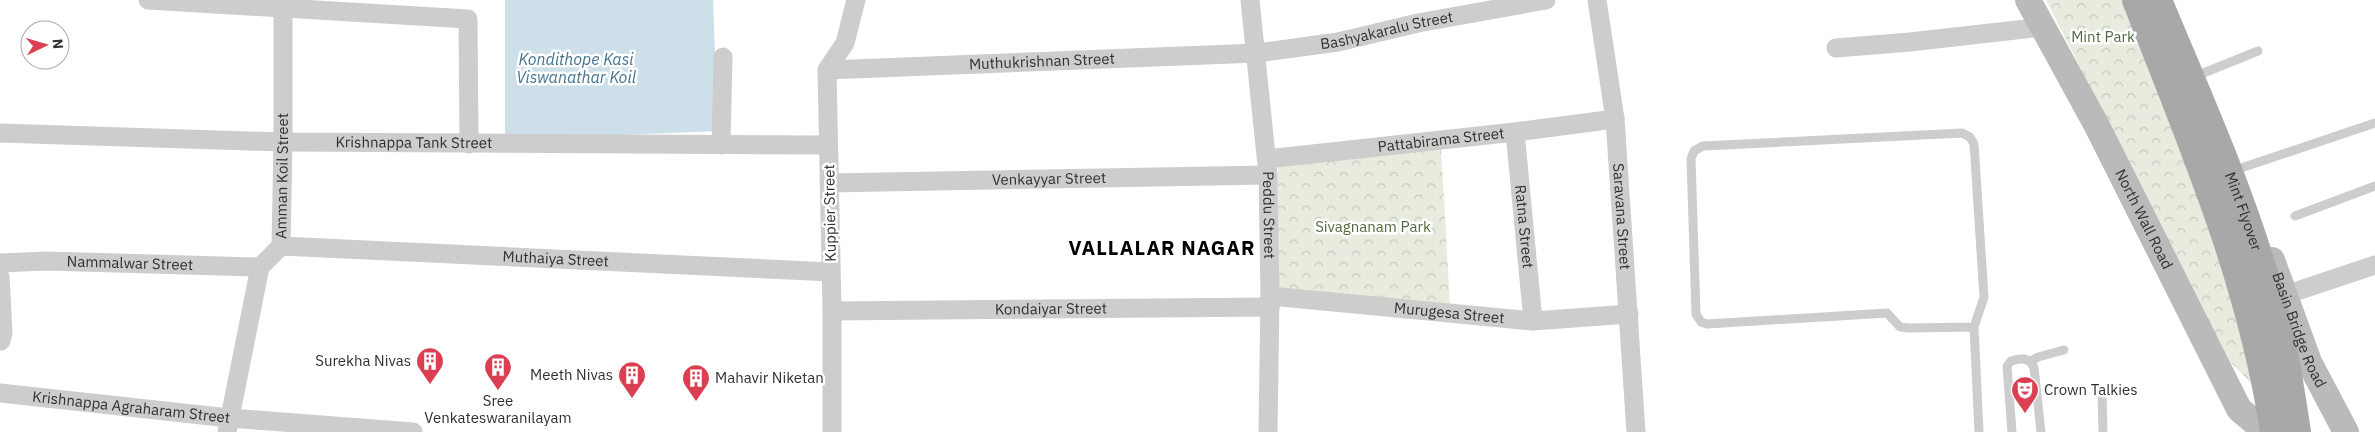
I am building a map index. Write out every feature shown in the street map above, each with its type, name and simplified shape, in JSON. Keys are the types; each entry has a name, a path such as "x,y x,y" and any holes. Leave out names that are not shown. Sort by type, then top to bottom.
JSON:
{"main road":[{"name":"North Wall Road","path":"2028,0 2097,126 2239,408 2266,432"},
{"name":"Mint Flyover","path":"2136,0 2206,179 2228,246 2258,350 2274,432"},
{"name":"Mint Flyover","path":"2158,0 2232,180 2259,259 2278,329 2297,432"},
{"name":"Basin Bridge Road","path":"2172,0 2238,169 2309,362 2346,432"},
{"path":"2239,408 2256,406 2296,385 2309,362"}],"street":[{"path":"148,0 283,4 468,18 469,144"},
{"path":"827,70 845,43 856,0"},
{"name":"Peddu Street","path":"1250,0 1268,167 1270,302 1268,432"},
{"name":"Bashyakaralu Street","path":"1257,53 1338,42 1418,23 1546,0"},
{"name":"Saravana Street","path":"1596,0 1615,119 1630,314 1631,431"},
{"name":"Amman Koil Street","path":"260,267 281,246 283,4"},
{"path":"1836,48 2043,27"},
{"name":"Muthukrishnan Street","path":"827,70 1257,53"},
{"path":"721,145 722,57"},
{"name":"Kuppier Street","path":"827,70 832,311 832,432"},
{"name":"Pattabirama Street","path":"1268,167 1615,119"},
{"name":"Ratna Street","path":"1515,132 1533,321"},
{"name":"Krishnappa Tank Street","path":"0,133 283,142 828,145"},
{"name":"Venkayyar Street","path":"829,183 1268,167"},
{"name":"Muthaiya Street","path":"281,246 831,272"},
{"name":"Nammalwar Street","path":"0,263 46,261 260,267"},
{"path":"2285,295 2375,265"},
{"path":"228,425 260,267"},
{"path":"0,277 1,341"},
{"name":"Murugesa Street","path":"1270,302 1533,321 1630,314"},
{"name":"Kondaiyar Street","path":"832,311 1270,302"},
{"name":"Krishnappa Agraharam Street","path":"0,393 228,425 413,432"}],"lane":[{"path":"2201,74 2258,52"},
{"path":"2238,169 2375,123"},
{"path":"1974,328 1900,327 1887,313 1707,324 1701,322 1696,314 1691,159 1694,151 1703,146 1962,133 1970,137 1974,144 1984,297 1974,328 1980,432"},
{"path":"2295,216 2375,186"},
{"path":"2031,361 2038,357 2064,350"},
{"path":"2012,432 2007,366 2017,359 2031,361 2034,368 2041,432"},
{"path":"2102,394 2103,432"}],"green space":[{"name":"Mint Park","path":"2046,0 2127,0 2206,206 2255,387 2229,361"},
{"name":"Sivagnanam Park","path":"1441,148 1450,304 1278,291 1278,164"}],"water":[{"name":"Kondithope Kasi Viswanathar Koil","path":"505,0 713,0 718,131 505,140"}],"place":[{"name":"Surekha Nivas","path":"430,385"},
{"name":"Sree Venkateswaranilayam","path":"498,391"},
{"name":"Meeth Nivas","path":"632,399"},
{"name":"Mahavir Niketan","path":"696,402"},
{"name":"Crown Talkies","path":"2025,414"}],"district":[{"name":"VALLALAR NAGAR","path":"1162,248"}]}
